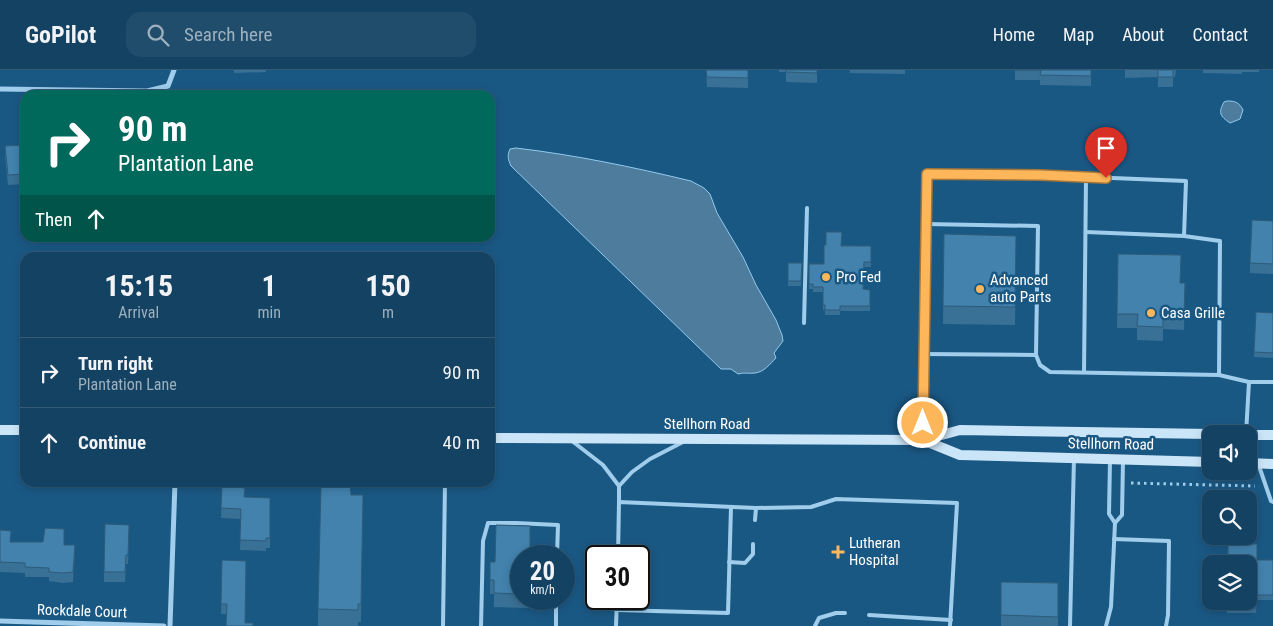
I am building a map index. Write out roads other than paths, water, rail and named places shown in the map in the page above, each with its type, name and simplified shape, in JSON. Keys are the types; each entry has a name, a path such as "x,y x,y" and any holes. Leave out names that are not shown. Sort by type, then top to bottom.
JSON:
{"main road":[{"path":"0,430 20,430"},
{"name":"Stellhorn Road","path":"495,438 923,440 960,430 1202,434"},
{"path":"1257,434 1273,435"},
{"name":"Stellhorn Road","path":"923,440 960,456 1202,462"},
{"path":"1257,463 1273,464"}],"street":[{"path":"151,90 168,86 174,70"},
{"path":"0,88 64,90"},
{"path":"923,440 927,174 1040,175"},
{"path":"170,626 175,487"},
{"name":"Rockdale Court","path":"0,621 164,626"}],"lane":[{"path":"1040,175 1186,181 1184,236"},
{"path":"1084,372 1086,178"},
{"path":"804,323 807,208"},
{"path":"926,224 1038,226 1036,355 1040,365 1050,372 1219,375 1249,382 1273,382"},
{"path":"1086,232 1184,236 1220,242 1219,375"},
{"path":"923,354 1036,355"},
{"path":"1248,425 1249,382"},
{"path":"568,438 603,466 620,486 618,545"},
{"path":"620,486 632,472 688,439"},
{"path":"1070,626 1074,458"},
{"path":"1106,626 1111,607 1115,523 1109,514 1110,459"},
{"path":"1115,523 1122,515 1123,459"},
{"path":"1257,471 1273,502"},
{"path":"443,626 445,487"},
{"path":"620,502 756,508 811,507 836,499 957,503 950,626"},
{"path":"616,626 616,610 728,613 732,507"},
{"path":"755,520 756,508"},
{"path":"481,626 483,541 488,523 558,525 557,545"},
{"path":"1114,539 1169,540 1168,615 1166,626"},
{"path":"729,562 745,563 753,554 753,544"},
{"path":"556,610 556,626"},
{"path":"815,626 819,618 836,613 846,613"},
{"path":"869,615 951,620"}],"water":[{"path":"1224,102 1236,102 1243,110 1240,119 1230,123 1221,114"},
{"path":"516,148 626,166 691,181 704,188 710,194 717,213 743,257 776,320 783,341 774,353 776,358 764,369 755,373 738,374 731,369 721,369 511,166 508,158 509,151"}],"place":[{"name":"Pro Fed","path":"826,277"},
{"name":"Advanced auto Parts","path":"980,289"},
{"name":"Casa Grille","path":"1151,313"},
{"name":"Lutheran Hospital","path":"838,552"}]}
